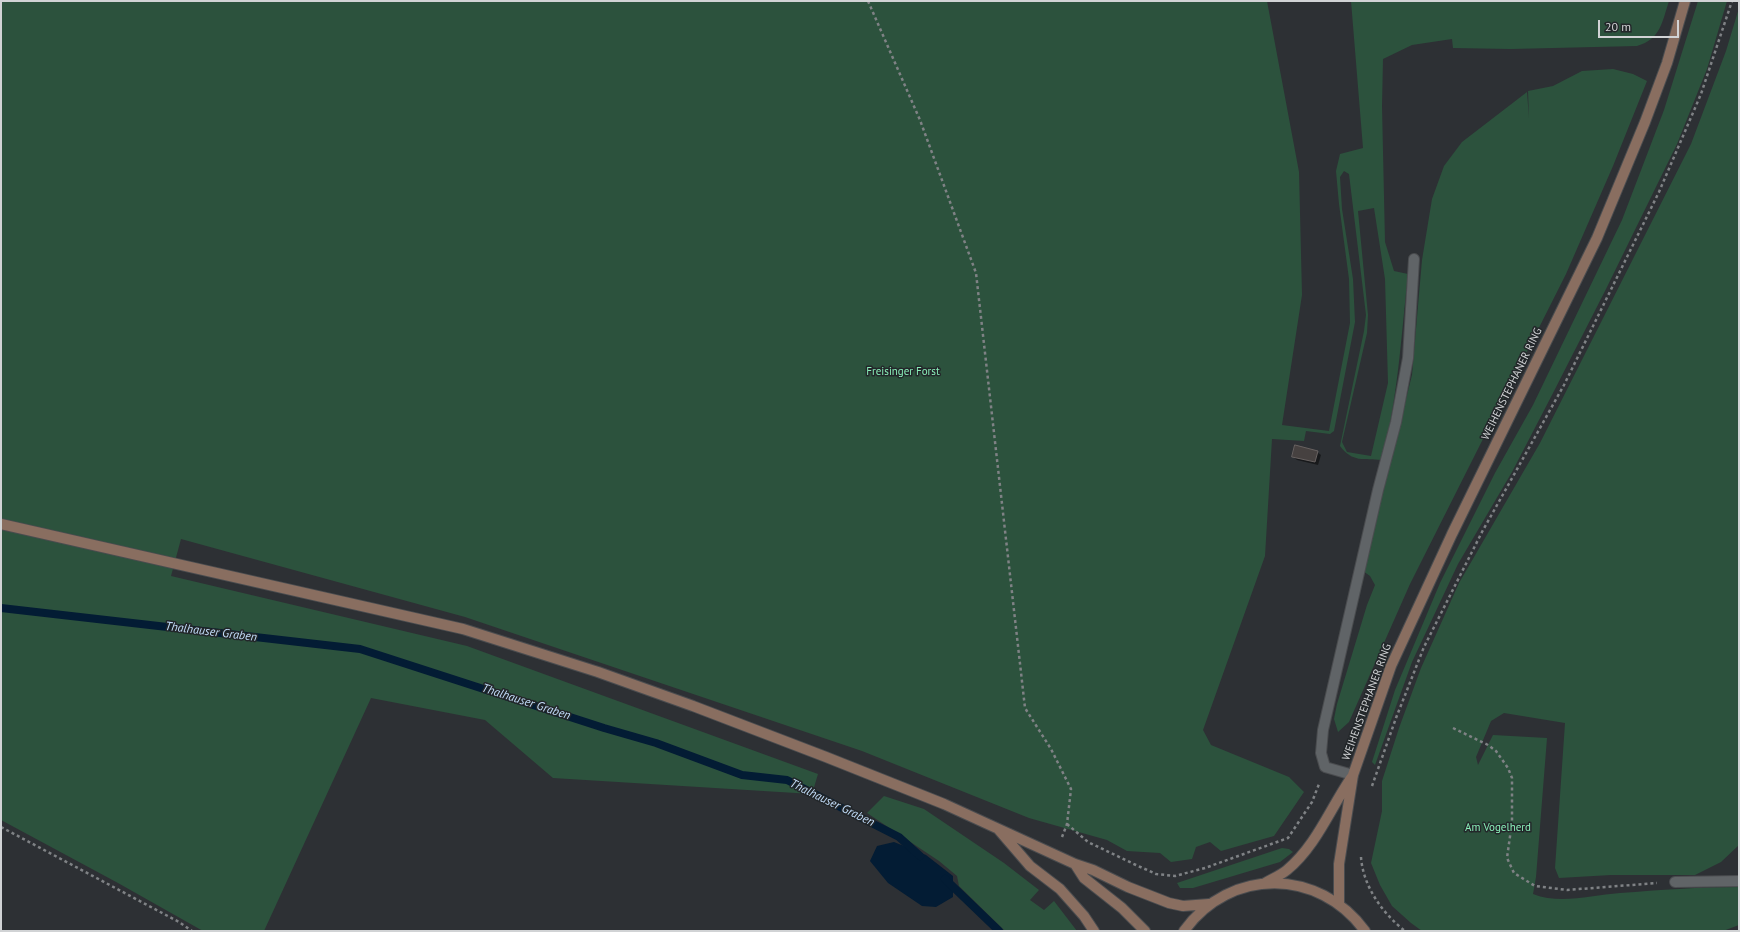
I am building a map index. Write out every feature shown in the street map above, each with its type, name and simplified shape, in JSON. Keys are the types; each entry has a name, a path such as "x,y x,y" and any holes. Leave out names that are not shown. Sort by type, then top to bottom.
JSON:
{"main road":[{"name":"WEIHENSTEPHANER RING","path":"1339,904 1339,864 1353,775 1391,666 1452,534 1597,238 1646,122 1667,63 1685,1"},
{"path":"1,524 463,629 598,672 692,706 944,804 1075,864 1093,870 1128,887 1169,903 1184,906 1209,904"},
{"name":"WEIHENSTEPHANER RING","path":"1266,882 1287,871 1306,851 1353,775"},
{"path":"997,827 1030,866 1065,894 1084,916 1094,931"},
{"path":"1075,864 1084,878 1122,908 1145,931"},
{"path":"1184,931 1198,913 1209,904 1237,889 1266,882 1293,885 1317,892 1339,904 1365,931"}],"lane":[{"path":"1353,775 1325,766 1321,753 1326,715 1378,490 1396,422 1408,358 1414,259"},
{"path":"1675,882 1739,881"}],"path":[{"path":"868,1 920,120 976,273 1025,708 1051,749 1071,789 1066,824 1057,856"},
{"path":"1371,789 1396,718 1424,647 1482,532 1564,385 1659,192 1701,94 1732,1"},
{"path":"1453,728 1488,745 1496,751 1508,768 1512,778 1512,822 1507,858 1514,873 1534,886 1567,890 1675,882"},
{"path":"1066,824 1088,842 1136,865 1156,874 1175,876 1205,868 1288,838 1312,802 1325,766"},
{"path":"1,827 179,922 192,931"},
{"path":"1361,854 1368,883 1375,899 1404,931"}],"green space":[{"name":"Freisinger Forst","path":"1,1 1267,1 1299,172 1302,295 1282,425 1329,431 1350,323 1349,279 1336,171 1340,154 1363,148 1351,1 1669,1 1662,23 1656,34 1645,43 1637,46 1511,49 1453,48 1452,39 1412,45 1383,59 1382,106 1385,242 1394,271 1408,274 1392,413 1382,460 1359,459 1349,455 1340,446 1366,315 1349,174 1344,171 1340,177 1342,209 1353,279 1355,322 1334,431 1330,434 1306,431 1304,441 1272,439 1265,556 1203,730 1211,745 1289,777 1304,792 1274,836 1221,851 1210,842 1196,847 1192,859 1171,862 1160,853 1127,851 1107,840 1029,818 862,751 465,617 181,539 171,576 467,646 818,774 812,794 553,778 485,720 371,698 264,931 203,931 1,820","holes":["1374,208 1385,279 1388,383 1371,456 1347,452 1342,442 1367,333 1368,315 1358,211"]},
{"path":"1698,1 1727,1 1707,69 1677,144 1606,289 1512,472 1458,564 1412,662 1375,765 1372,762 1395,690 1440,583 1495,473 1533,405 1622,220 1664,110"},
{"name":"Am Vogelherd","path":"1739,8 1739,845 1721,862 1695,875 1611,875 1559,878 1555,868 1565,723 1504,713 1491,721 1476,757 1478,765 1493,735 1547,738 1536,877 1533,894 1554,899 1565,899 1620,893 1694,888 1739,887 1739,925 1723,931 1422,931 1392,906 1380,885 1371,863 1382,811 1382,781 1399,728 1421,668 1459,583 1540,443 1691,144 1726,51"},
{"path":"1613,69 1633,74 1647,81 1613,166 1566,274 1410,584 1349,722 1338,732 1334,719 1337,704 1367,605 1375,585 1370,576 1363,571 1412,375 1422,260 1432,199 1444,166 1462,142 1527,92 1529,118 1528,91 1553,86 1582,71"},
{"path":"884,796 924,809 1004,863 1039,890 1030,900 1044,910 1054,901 1077,931 1005,931 959,886 957,876 939,861 867,813"},
{"path":"1282,848 1289,849 1293,852 1280,862 1193,888 1180,888 1177,883"}],"water":[{"path":"894,842 926,855 953,876 953,897 936,907 922,906 888,883 870,861 877,846"}],"building":[{"path":"1295,445 1318,451 1315,462 1292,457"}],"waterway":[{"name":"Thalhauser Graben","path":"1,608 360,649 604,728 656,743 742,775 787,780 899,837 920,856"},
{"name":"Thalhauser Graben","path":"945,879 999,931"}]}
